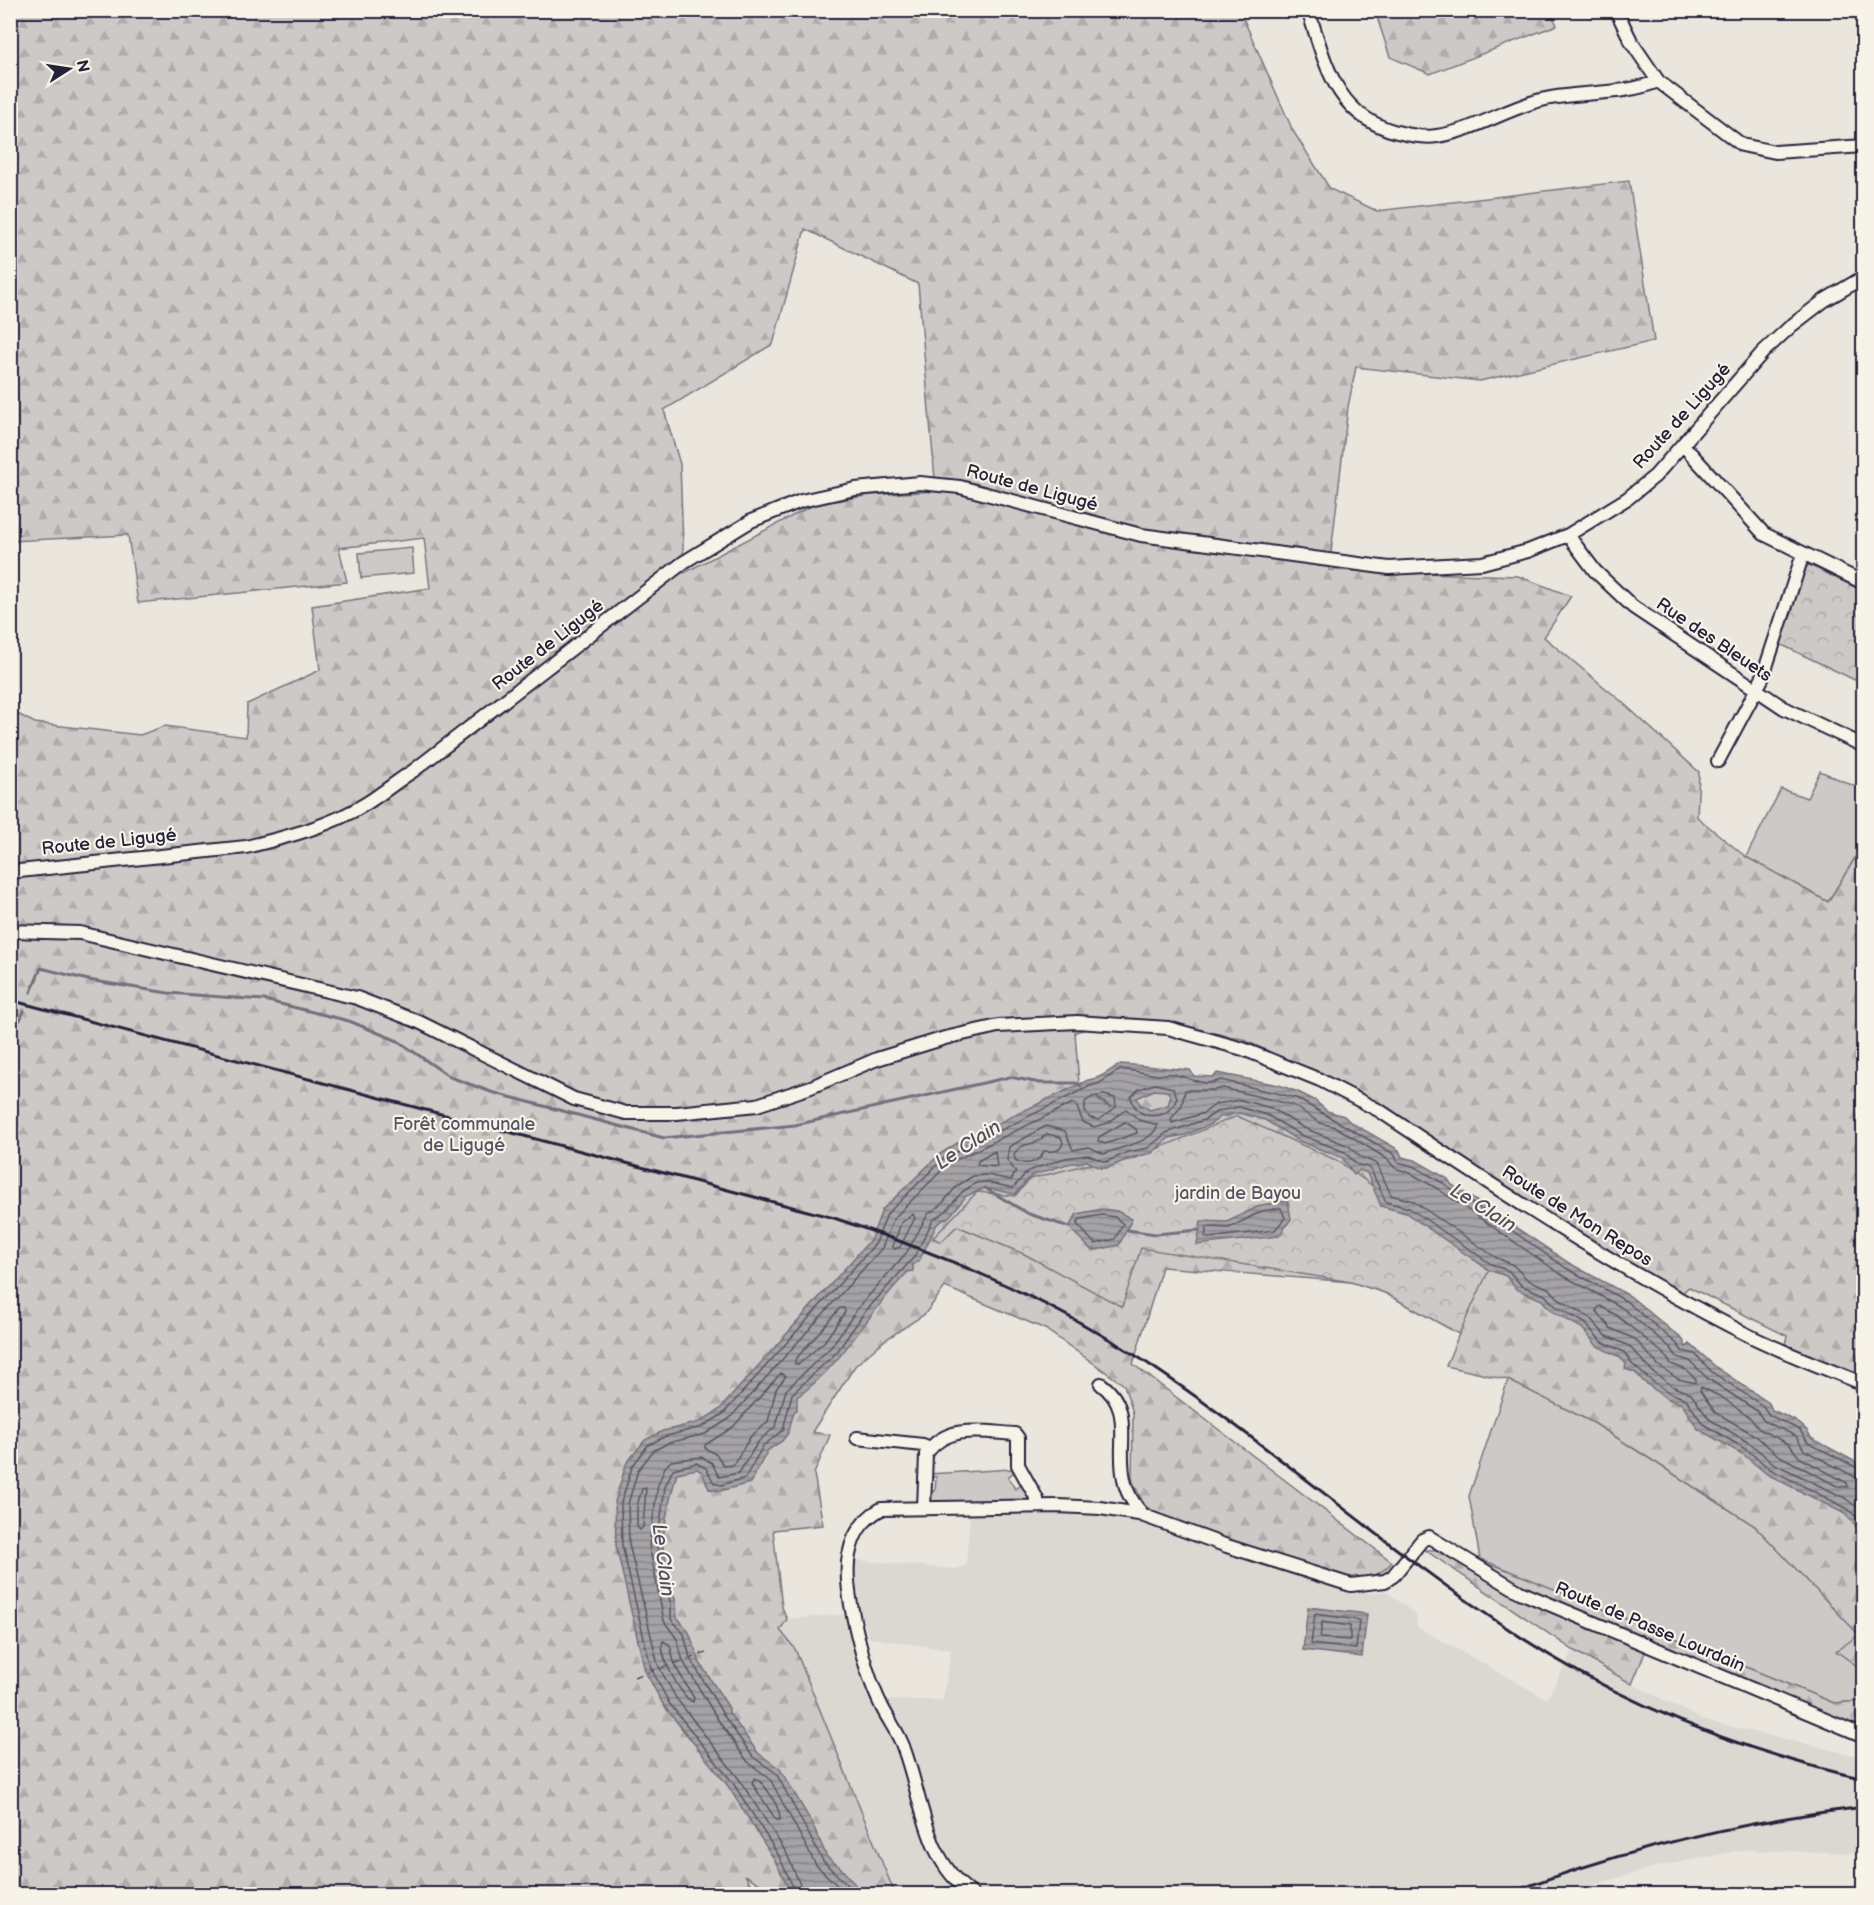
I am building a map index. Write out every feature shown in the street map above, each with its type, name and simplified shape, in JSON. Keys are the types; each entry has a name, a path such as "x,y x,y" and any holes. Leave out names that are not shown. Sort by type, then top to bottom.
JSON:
{"street":[{"path":"1308,10 1329,73 1352,110 1381,128 1405,135 1437,136 1537,101 1633,88 1658,81"},
{"path":"1616,10 1632,43 1658,81 1742,145 1775,152 1863,146"},
{"name":"Route de Ligugé","path":"10,872 246,847 283,838 325,823 366,804 413,771 684,562 751,521 801,501 855,489 933,483 988,492 1141,535 1389,568 1482,563 1528,551 1568,535 1628,498 1655,476 1763,352 1791,326 1825,300 1863,278"},
{"path":"1683,445 1732,496 1756,527 1803,554 1863,583"},
{"name":"Rue des Bleuets","path":"1568,535 1595,571 1633,607 1784,708 1863,746"},
{"path":"1718,761 1756,690 1803,554"},
{"name":"Route de Mon Repos","path":"10,931 80,933 357,998 429,1027 574,1099 626,1113 677,1113 757,1105 783,1098 910,1048 1009,1025 1077,1022 1168,1028 1280,1062 1380,1111 1568,1234 1683,1301 1749,1336 1863,1384"},
{"path":"1101,1384 1113,1392 1121,1409 1124,1479 1143,1516"},
{"path":"924,1508 926,1454 930,1448 963,1430 1015,1434 1018,1438 1018,1465 1037,1499 1037,1506"},
{"path":"857,1438 930,1448"},
{"path":"972,1894 947,1870 932,1845 903,1746 880,1704 864,1658 848,1581 850,1548 859,1526 867,1516 892,1506 1100,1508 1143,1516"},
{"name":"Route de Passe Lourdain","path":"1143,1516 1227,1546 1351,1585 1385,1581 1393,1576 1422,1540 1429,1537 1520,1592 1863,1736"}],"shaded area":[{"path":"1064,1510 1110,1514 1350,1589 1372,1593 1386,1591 1416,1615 1417,1627 1547,1699 1573,1650 1632,1684 1703,1720 1863,1757 1863,1853 1743,1850 1655,1867 1562,1894 895,1894 779,1630 787,1619 850,1614 862,1675 871,1697 885,1700 943,1700 951,1650 869,1638 859,1607 854,1574 855,1560 956,1569 966,1565 970,1513"}],"green space":[{"name":"Forêt communale de Ligugé","path":"11,11 1240,11 1293,131 1330,189 1377,211 1629,181 1654,341 1480,381 1356,367 1348,407 1329,570 1518,576 1571,596 1544,637 1621,701 1699,772 1697,817 1746,857 1828,902 1863,845 1863,1376 1785,1345 1787,1336 1689,1287 1681,1294 1562,1225 1364,1096 1242,1039 1161,1022 1116,1022 1075,1032 1080,1097 1162,1083 1300,1123 1863,1504 1863,1670 1836,1651 1859,1635 1755,1526 1594,1423 1508,1380 1446,1366 1459,1334 1385,1293 1351,1282 1162,1267 1133,1364 1392,1562 1381,1572 1368,1577 1338,1578 1159,1515 1145,1506 1132,1480 1133,1413 1124,1385 1045,1329 945,1287 925,1314 885,1340 855,1366 812,1432 830,1435 814,1474 823,1525 773,1530 782,1607 787,1619 780,1630 795,1649 895,1894 776,1894 745,1875 757,1894 11,1894 10,710 35,723 140,735 165,726 246,737 247,704 320,670 312,606 430,588 424,538 339,548 347,582 138,603 128,535 11,541","holes":["805,229 918,284 936,491 870,495 813,505 684,573 680,464 664,410 773,344"]},
{"path":"1375,11 1550,11 1557,25 1430,74 1390,57"},
{"path":"412,548 414,573 361,578 359,553"},
{"path":"1809,565 1863,591 1863,684 1780,644 1799,574"},
{"path":"1820,771 1863,790 1863,845 1828,902 1746,857 1781,789 1807,798"},
{"name":"jardin de Bayou","path":"1237,1116 1338,1161 1489,1270 1459,1334 1385,1293 1351,1282 1141,1248 1122,1307 1026,1255 957,1226 941,1242 933,1238 977,1192 1015,1196 1030,1179 1085,1165 1130,1160"},
{"path":"1508,1380 1594,1423 1755,1526 1860,1635 1837,1651 1863,1670 1863,1701 1834,1703 1480,1559 1469,1496"},
{"path":"1012,1469 1014,1472 1008,1477 1015,1489 1022,1485 1030,1500 933,1503 929,1499 929,1491 935,1491 936,1477 930,1477 929,1474"},
{"path":"1425,1550 1436,1550 1536,1605 1646,1650 1632,1684 1573,1650"},
{"path":"1480,1559 1834,1703 1863,1701 1863,1711 1857,1728 1519,1587"}],"water":[{"name":"Le Clain","path":"1121,1064 1190,1070 1194,1076 1214,1077 1217,1073 1279,1085 1314,1100 1327,1111 1344,1116 1350,1122 1399,1150 1402,1157 1415,1160 1448,1179 1451,1184 1569,1263 1630,1296 1683,1340 1686,1347 1690,1344 1716,1367 1769,1403 1772,1410 1800,1424 1811,1438 1863,1466 1863,1534 1845,1514 1767,1474 1744,1455 1698,1429 1682,1404 1668,1399 1644,1382 1636,1373 1625,1369 1626,1364 1620,1357 1597,1346 1582,1328 1551,1311 1542,1300 1516,1289 1506,1276 1489,1270 1406,1213 1381,1206 1367,1173 1360,1170 1354,1175 1343,1158 1299,1141 1265,1120 1239,1113 1220,1117 1211,1124 1185,1135 1169,1138 1152,1153 1130,1158 1108,1168 1100,1168 1087,1161 1067,1164 1031,1176 1015,1194 985,1188 966,1196 950,1216 937,1224 919,1261 913,1265 913,1271 908,1272 894,1287 828,1369 797,1397 797,1410 794,1412 788,1433 782,1441 768,1450 750,1483 720,1491 709,1489 702,1472 697,1469 677,1473 666,1517 663,1547 665,1568 676,1602 677,1617 689,1632 700,1663 729,1708 729,1713 758,1753 780,1769 812,1823 827,1857 840,1867 863,1894 792,1894 774,1859 728,1786 664,1706 645,1671 616,1546 615,1502 626,1464 645,1440 663,1431 700,1422 719,1410 871,1239 882,1210 940,1154 962,1140 968,1140 986,1129 1088,1080 1101,1076","holes":["1154,1090 1166,1091 1171,1095 1168,1105 1150,1110 1140,1104 1137,1098"]},
{"path":"1288,1201 1291,1219 1279,1236 1197,1245 1201,1221 1227,1222 1261,1205"},
{"path":"1102,1209 1117,1211 1132,1219 1119,1245 1092,1251 1069,1227 1077,1214"},
{"path":"1308,1607 1367,1614 1362,1657 1303,1650"}],"waterway":[{"path":"31,992 41,968 88,980 168,993 264,1000 349,1021 398,1041 450,1077 491,1092 664,1138 795,1125 1010,1077 1040,1083 1076,1083 1081,1086"},
{"path":"10,1019 20,1020 24,1011"},
{"path":"1098,1099 1110,1107"},
{"path":"985,1188 1029,1214 1069,1227"},
{"path":"1127,1230 1156,1234 1199,1230"}],"ferry route":[{"path":"634,1677 706,1653"}],"railway":[{"path":"10,1000 834,1218 953,1262 1068,1316 1141,1359 1237,1427 1423,1569 1559,1661 1600,1684 1685,1723 1773,1755 1864,1779"},
{"path":"1507,1894 1594,1864 1682,1839 1772,1820 1864,1807"}]}
